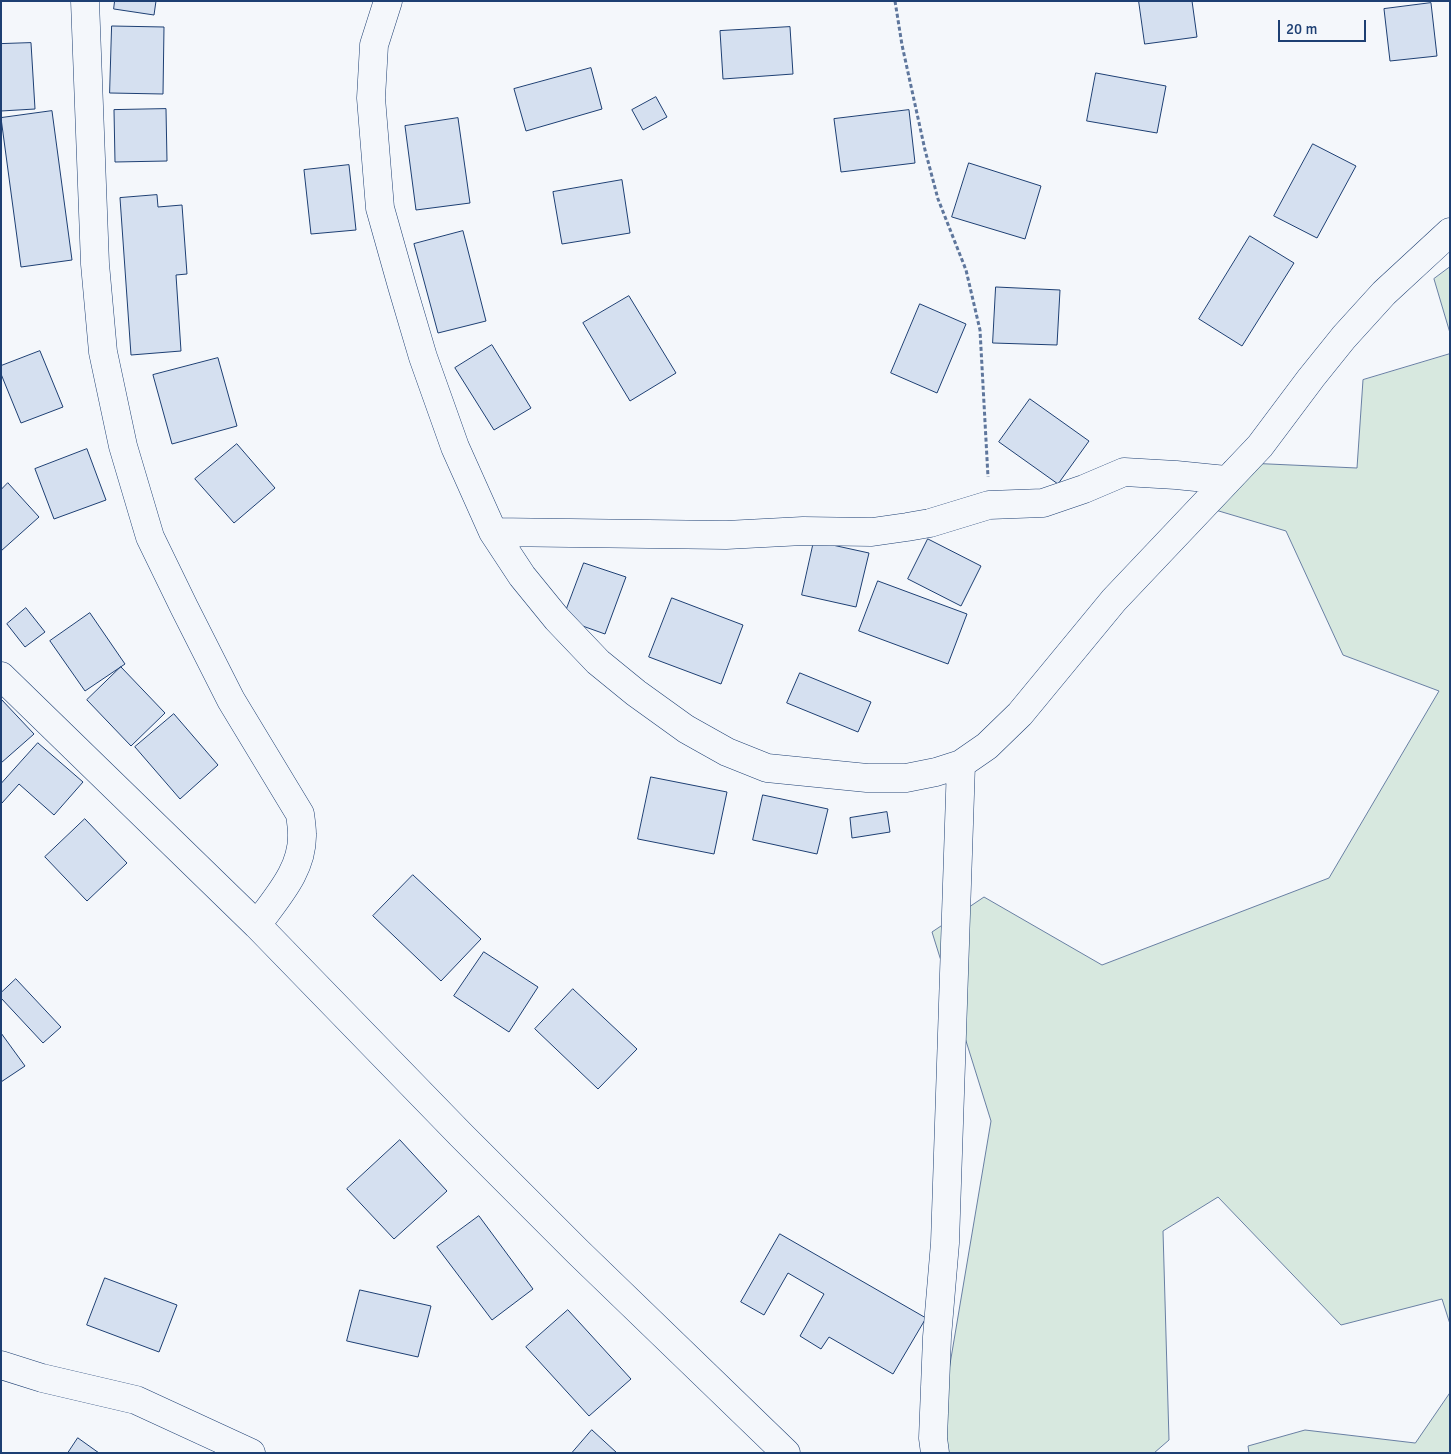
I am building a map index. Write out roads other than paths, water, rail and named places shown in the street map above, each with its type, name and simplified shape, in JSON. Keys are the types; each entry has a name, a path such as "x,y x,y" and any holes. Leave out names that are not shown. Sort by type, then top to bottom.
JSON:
{"street":[{"path":"85,1 96,264 103,352 123,446 150,536 184,607 231,700 300,814 303,835 298,861 292,876 257,925"},
{"path":"388,1 374,45 371,98 380,208 427,366 455,446 494,532 522,576 557,619 598,662 636,693 686,729 727,752 767,768 867,778 906,778 962,764 987,746 1020,714 1114,600 1260,446 1344,337 1378,300 1450,232"},
{"path":"494,532 726,535 803,531 872,532 930,522 989,505 1043,503 1084,489 1124,472 1226,480"},
{"path":"1,676 257,925 488,1163 786,1453"},
{"path":"935,1453 933,1438 937,1337 945,1243 962,764"},
{"path":"1,1365 42,1378 136,1400 251,1453"}]}
